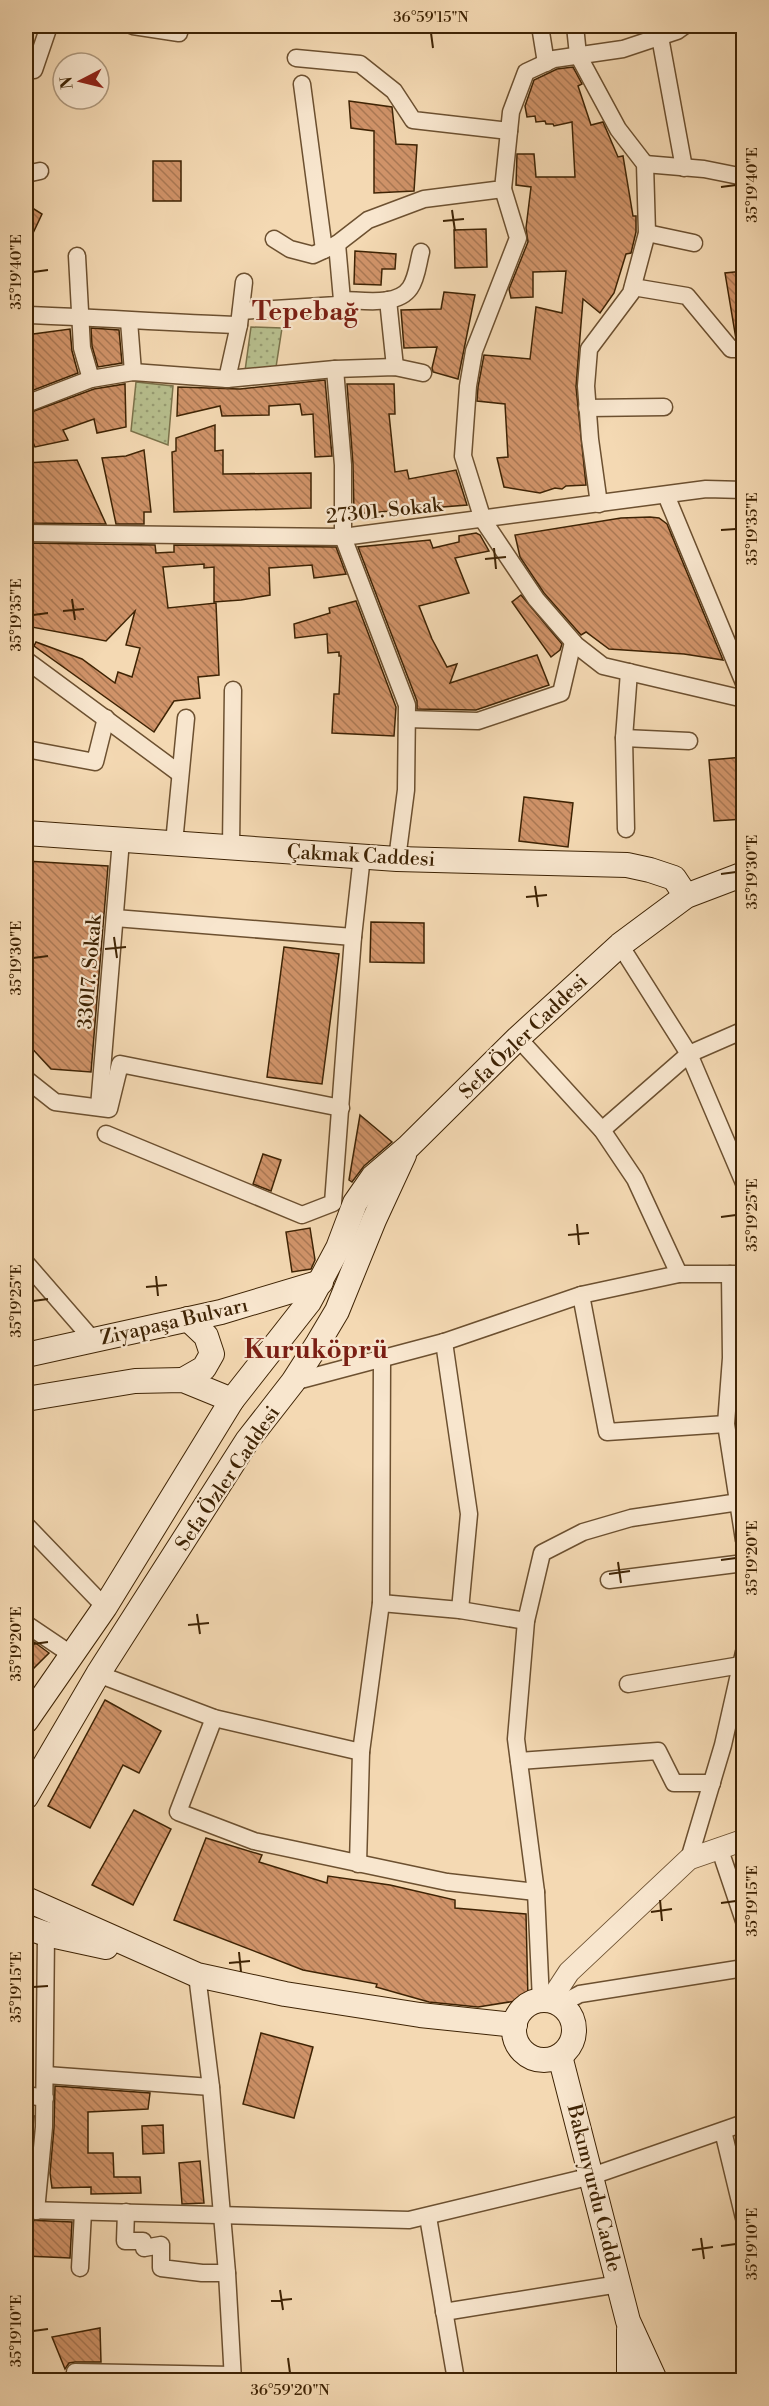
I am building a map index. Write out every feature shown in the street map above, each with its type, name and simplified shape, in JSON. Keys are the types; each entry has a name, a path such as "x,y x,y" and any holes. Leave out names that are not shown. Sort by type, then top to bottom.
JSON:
{"main road":[{"name":"Çakmak Caddesi","path":"26,833 398,859 627,865 674,878 686,896"},
{"name":"Sefa Özler Caddesi","path":"26,1721 105,1607 232,1401 288,1330 321,1282 338,1248 355,1203 373,1177 407,1149 518,1038 620,945 686,896 744,874"},
{"name":"Sefa Özler Caddesi","path":"26,1797 98,1674 247,1441 293,1382 337,1311 374,1220 407,1149"},
{"name":"Ziyapaşa Bulvarı","path":"26,1355 221,1312 321,1282"},
{"path":"183,1380 204,1368 212,1354 206,1336 188,1320"},
{"path":"26,1399 135,1381 183,1380 232,1401"},
{"path":"26,1899 138,1951 197,1975 296,1996 420,2015 515,2025"},
{"path":"36,1931 90,1945 138,1951"},
{"path":"550,2002 572,2020 573,2040 560,2056 551,2060 541,2060 531,2057 518,2044 515,2025 524,2009 550,2002"},
{"name":"Bakımyurdu Cadde","path":"560,2056 628,2321"},
{"path":"628,2321 629,2380"},
{"path":"628,2321 655,2380"}],"street":[{"path":"26,68 34,70 48,26"},
{"path":"133,26 179,33"},
{"path":"540,26 546,63"},
{"path":"575,26 578,55 618,129 645,164 646,233 631,293 589,349 587,408 598,504"},
{"path":"684,26 677,31 623,49 554,59 526,72 511,112 503,189 518,238 474,351 468,386 463,456 483,520 536,599 573,642 603,666 744,699"},
{"path":"660,37 684,168"},
{"path":"296,58 360,64 394,92 413,120 509,131"},
{"path":"302,84 342,300"},
{"path":"645,164 744,177"},
{"path":"274,239 290,249 313,255 331,247 368,220 424,200 503,189"},
{"path":"646,233 694,243"},
{"path":"26,315 81,316 129,321 240,318 337,305 342,300 388,300 403,296 409,290 421,252"},
{"path":"77,256 82,348 91,380"},
{"path":"227,379 240,318 244,282"},
{"path":"633,286 687,296 731,349 744,349"},
{"path":"388,300 395,367"},
{"path":"129,321 133,372"},
{"path":"26,404 91,380 133,372 227,379 335,369 395,367 423,373"},
{"path":"335,369 343,465 343,537 405,698 406,790 398,859"},
{"path":"587,408 664,407"},
{"name":"27301. Sokak","path":"26,533 343,537 706,489 744,490"},
{"path":"666,495 744,683"},
{"path":"407,719 478,721 561,693 573,642"},
{"path":"26,660 179,773"},
{"path":"626,829 624,738 629,672"},
{"path":"231,847 233,690"},
{"path":"26,749 95,762 106,717"},
{"path":"174,843 186,718"},
{"path":"624,738 689,741"},
{"name":"33017. Sokak","path":"99,1107 121,840"},
{"path":"106,1134 302,1215 333,1203 353,937 362,856"},
{"path":"115,918 353,937"},
{"path":"620,945 689,1054 744,1183"},
{"path":"602,1130 689,1054 744,1030"},
{"path":"518,1038 602,1130 635,1179 680,1274"},
{"path":"26,1079 55,1102 109,1109 120,1064 341,1108"},
{"path":"26,1263 93,1340"},
{"path":"293,1382 444,1342 581,1295 680,1274 737,1274 726,1424 744,1540"},
{"path":"581,1295 607,1431 726,1424"},
{"path":"444,1342 469,1514 459,1610"},
{"path":"358,1864 361,1752 381,1603 382,1360"},
{"path":"550,2002 516,1739 526,1621 542,1553 583,1532 631,1518 739,1502"},
{"path":"26,1526 105,1607"},
{"path":"609,1580 744,1563"},
{"path":"381,1603 459,1610 526,1621"},
{"path":"26,1624 72,1655"},
{"path":"628,1684 743,1658 712,1783 689,1859"},
{"path":"98,1674 214,1718 361,1752"},
{"path":"214,1718 178,1812 254,1841 447,1882 536,1892"},
{"path":"519,1761 658,1751 674,1783 712,1783"},
{"path":"550,2002 569,1972 689,1859 744,1840"},
{"path":"719,1847 744,1921"},
{"path":"36,1931 46,2075 31,2211 409,2220 592,2176 744,2123"},
{"path":"550,2002 580,1994 744,1968"},
{"path":"75,2380 75,2372 232,2378 227,2272 211,2087 197,1975"},
{"path":"46,2075 211,2087"},
{"path":"26,2095 45,2098"},
{"path":"723,2131 744,2218"},
{"path":"80,2268 83,2212"},
{"path":"126,2212 125,2241 143,2241 144,2248 161,2246 161,2268 202,2273 227,2272"},
{"path":"428,2217 456,2380"},
{"path":"444,2312 619,2284"}],"green space":[{"path":"251,327 282,328 276,367 245,371"},
{"path":"136,382 173,386 168,445 131,431"}],"building":[{"path":"573,67 582,84 578,86 591,125 603,122 618,157 623,156 633,216 636,216 636,232 631,253 626,254 614,293 600,313 583,299 576,387 586,485 566,486 562,489 555,488 540,493 504,487 497,458 508,457 505,404 477,401 478,387 484,355 530,359 536,307 562,313 566,271 533,272 533,297 511,298 509,289 528,242 526,228 531,187 516,185 517,154 534,154 536,177 575,177 572,122 554,126 546,124 545,121 536,122 535,116 527,117 525,106 534,80 557,69"},
{"path":"349,101 392,107 396,144 417,145 414,191 374,193 374,131 351,128"},
{"path":"153,161 181,161 181,201 153,201"},
{"path":"26,204 42,214 26,248"},
{"path":"486,229 487,267 455,268 454,230"},
{"path":"355,251 396,254 395,269 382,269 381,285 354,284"},
{"path":"744,271 744,338 736,339 725,273"},
{"path":"444,292 475,295 458,379 433,372 437,347 404,348 401,310 441,309"},
{"path":"91,328 119,330 122,363 98,367 92,346"},
{"path":"70,329 72,351 78,373 26,393 26,335"},
{"path":"325,380 332,456 315,457 313,414 302,415 300,404 269,406 269,415 222,416 220,406 177,416 178,387 240,389"},
{"path":"125,384 126,427 97,433 94,419 63,430 68,440 35,447 26,426 26,414 94,389"},
{"path":"347,384 394,384 395,414 389,414 395,472 407,470 409,479 456,470 467,505 354,514"},
{"path":"215,425 215,451 223,450 223,474 311,473 311,508 174,512 172,452 176,451 176,438"},
{"path":"144,450 151,512 144,512 144,524 116,524 102,458 126,456"},
{"path":"77,460 106,524 26,523 26,463"},
{"path":"621,518 659,518 667,524 723,660 684,654 609,649 586,632 581,635 544,593 520,557 515,535"},
{"path":"476,533 480,535 489,551 455,558 469,593 419,606 432,639 447,667 457,664 450,683 537,655 549,685 476,710 417,709 417,701 358,547 430,540 433,548 459,542 459,536"},
{"path":"26,543 155,545 156,553 174,552 174,545 336,547 346,574 314,578 312,565 269,568 270,595 214,602 214,567 204,568 204,564 163,567 168,608 216,603 219,675 198,677 200,698 174,701 154,732 34,646 36,642 82,659 115,683 118,672 132,677 140,648 126,645 135,611 106,641 26,626"},
{"path":"521,595 562,644 560,650 551,657 512,602"},
{"path":"356,601 396,707 394,736 332,733 334,694 339,694 341,656 339,652 328,653 327,634 295,638 294,624 330,613 329,608"},
{"path":"744,757 744,819 714,821 709,760"},
{"path":"524,797 573,803 568,847 519,841"},
{"path":"26,861 108,866 91,1072 51,1069 26,1042"},
{"path":"371,922 424,923 424,963 370,962"},
{"path":"284,947 339,954 322,1084 267,1077"},
{"path":"360,1115 392,1142 364,1166 352,1182 349,1180"},
{"path":"263,1154 281,1160 271,1191 253,1184"},
{"path":"310,1228 315,1260 311,1269 292,1272 286,1232"},
{"path":"26,1636 49,1653 26,1676"},
{"path":"105,1700 161,1731 139,1773 123,1765 90,1828 48,1806"},
{"path":"134,1810 171,1829 133,1905 92,1885"},
{"path":"206,1838 262,1855 259,1862 327,1883 328,1876 390,1885 455,1900 455,1908 526,1914 528,1999 478,2007 429,2002 376,1987 377,1984 303,1970 174,1920"},
{"path":"261,2033 313,2047 294,2118 243,2104"},
{"path":"55,2086 150,2093 148,2109 88,2112 88,2153 113,2153 114,2177 140,2177 141,2193 91,2194 91,2187 52,2188 50,2173"},
{"path":"26,2115 34,2116 31,2150 26,2150"},
{"path":"163,2125 164,2153 143,2154 142,2126"},
{"path":"200,2161 204,2203 182,2204 179,2163"},
{"path":"26,2220 72,2222 70,2258 26,2256"},
{"path":"100,2328 101,2362 69,2363 65,2369 52,2337"}],"district":[{"name":"Tepebağ","path":"305,311"},
{"name":"Kuruköprü","path":"316,1349"}]}
